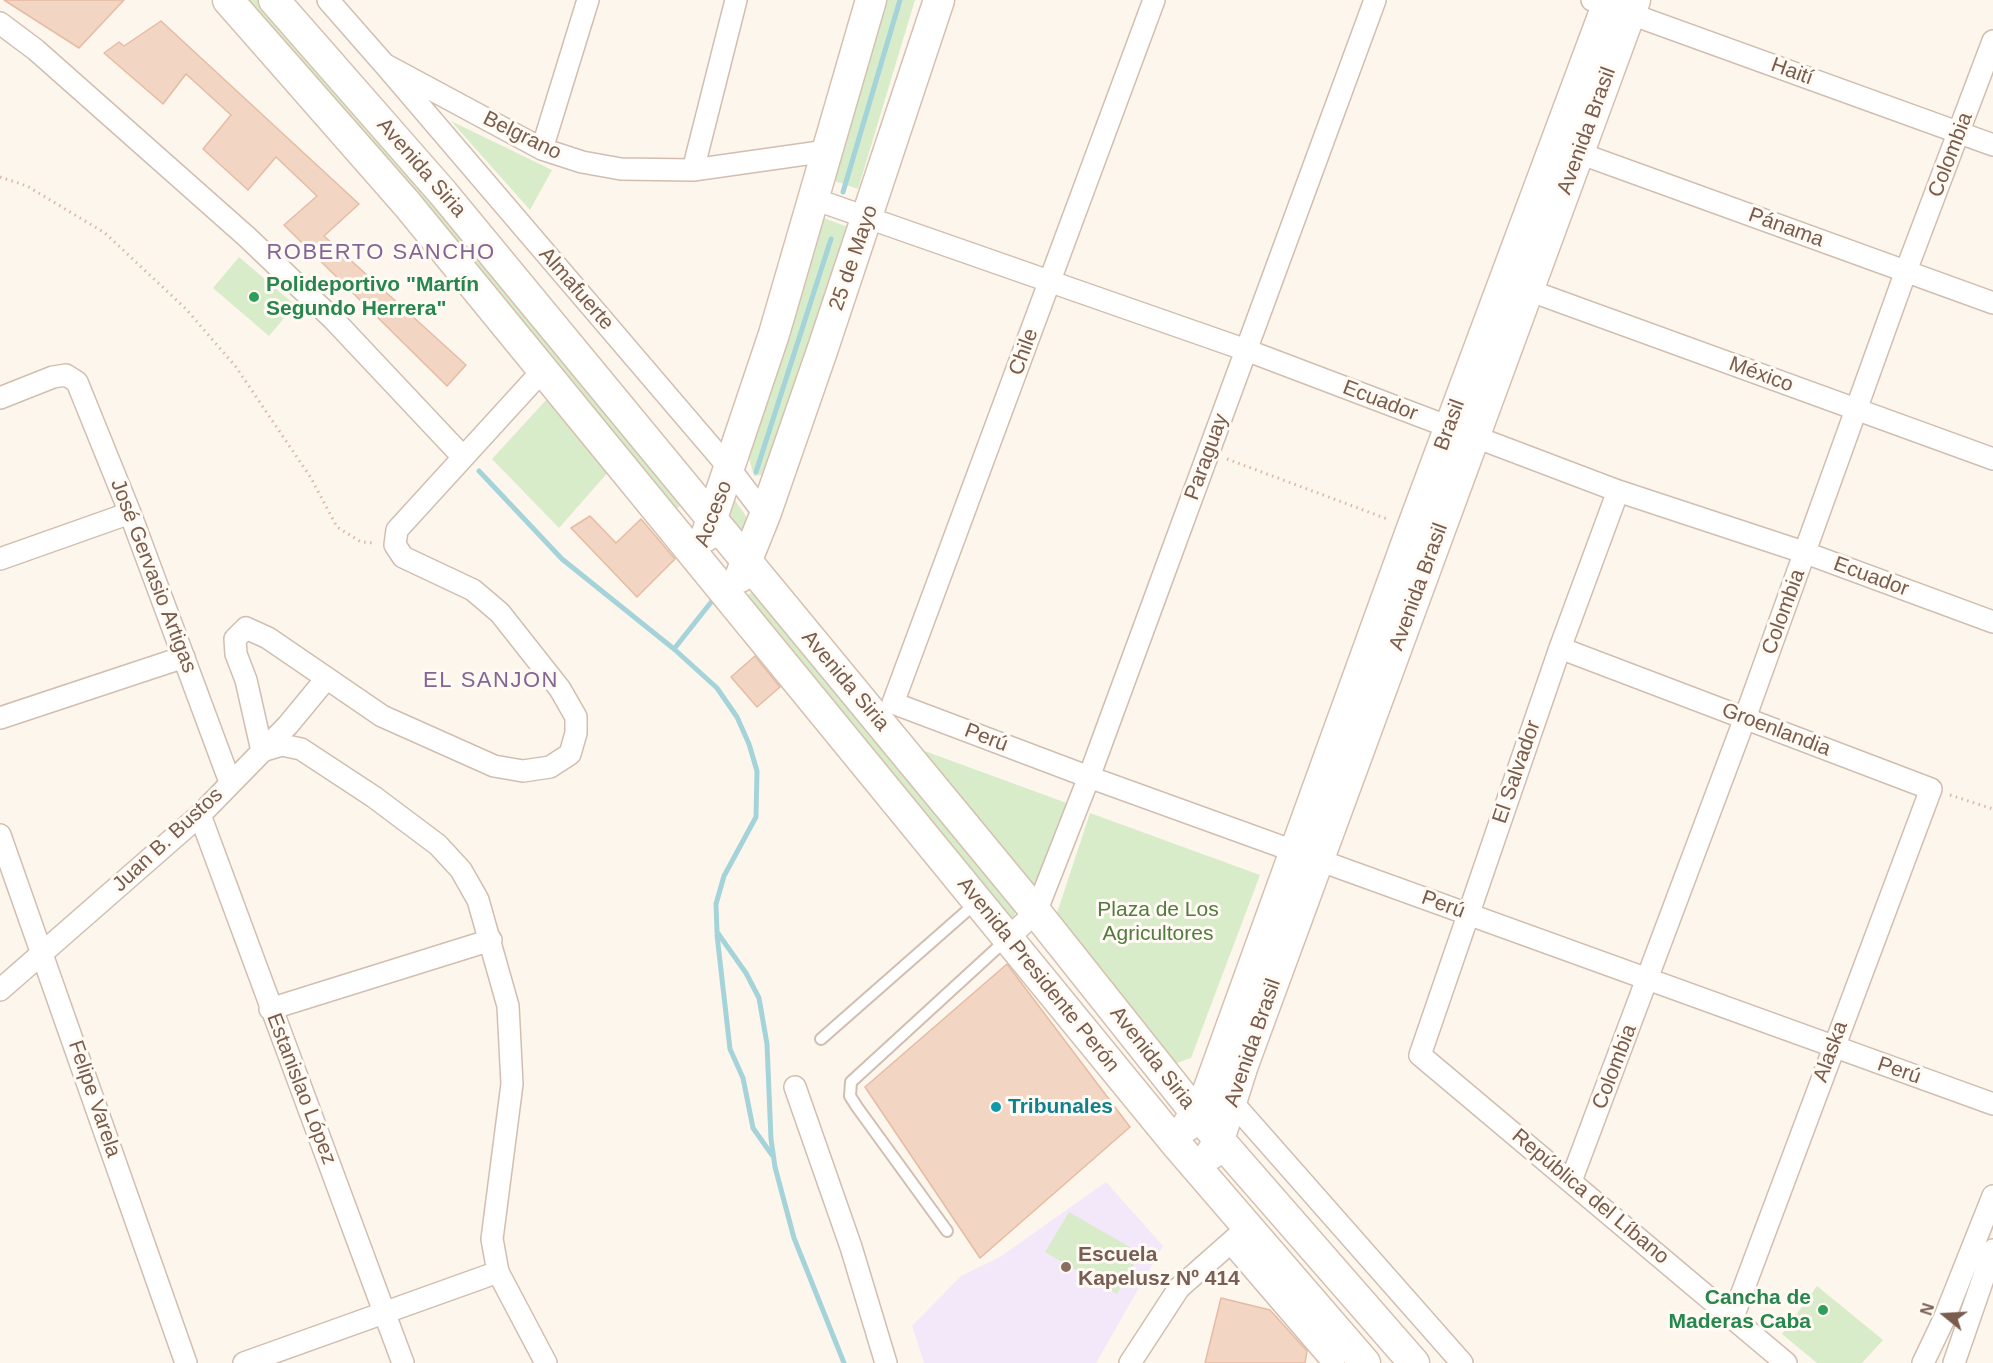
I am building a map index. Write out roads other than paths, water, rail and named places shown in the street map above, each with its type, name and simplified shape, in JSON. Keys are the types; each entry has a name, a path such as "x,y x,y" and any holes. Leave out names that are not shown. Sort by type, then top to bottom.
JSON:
{"street":[{"name":"Avenida Siria","path":"228,0 407,204 724,591"},
{"name":"Avenida Siria","path":"274,0 443,193 1036,912 1195,1112 1414,1363"},
{"path":"542,149 588,0"},
{"path":"693,170 736,0"},
{"path":"680,482 730,469 822,202 827,151 871,0"},
{"name":"25 de Mayo","path":"765,515 860,214 939,0"},
{"name":"Chile","path":"893,703 1154,0"},
{"name":"Paraguay","path":"1036,912 1089,777 1375,0"},
{"name":"Belgrano","path":"333,3 384,64 542,149 582,162 621,169 693,170 827,151"},
{"name":"Haití","path":"1615,4 1993,145"},
{"name":"Avenida Brasil","path":"1200,1172 1219,1140 1307,855 1462,432 1528,290 1579,153 1615,4"},
{"name":"Brasil","path":"1307,855 1412,528 1462,432 1615,4"},
{"path":"0,23 36,50 247,237 334,320 464,457"},
{"name":"Colombia","path":"1571,1181 1745,718 1906,271 1993,41"},
{"name":"Almafuerte","path":"384,64 730,469 765,515"},
{"name":"Pánama","path":"1579,153 1993,303"},
{"name":"Ecuador","path":"822,202 1051,280 1246,350 1618,491 1806,553 1993,622"},
{"name":"México","path":"1528,290 1993,459"},
{"path":"543,370 397,530 395,544 403,557 472,591 500,614 560,689 576,717 576,733 570,754 550,767 523,771 494,766 382,716 268,638 246,628 235,639 236,654 246,680 262,751 282,745 301,749 374,797 438,845 461,870 478,900 508,1006 512,1084 492,1239 498,1272 546,1363"},
{"name":"José Gervasio Artigas","path":"0,398 53,377 66,375 77,382 130,513 230,782"},
{"name":"Acceso","path":"697,559 730,469"},
{"name":"El Salvador","path":"1420,1055 1560,648 1618,491"},
{"path":"0,559 130,513"},
{"path":"724,591 746,562 765,515"},
{"name":"Avenida Presidente Perón","path":"724,591 1200,1172 1240,1235 1365,1363"},
{"name":"Groenlandia","path":"1560,648 1931,789"},
{"path":"0,718 184,657"},
{"name":"Juan B. Bustos","path":"0,990 200,815 288,725 326,679"},
{"path":"852,691 893,703"},
{"name":"Perú","path":"893,703 1089,777 1832,1048 1993,1104"},
{"name":"Alaska","path":"1733,1317 1931,789"},
{"name":"Estanislao López","path":"200,815 403,1363"},
{"name":"Felipe Varela","path":"0,835 186,1363"},
{"name":"Avenida Brasil","path":"1177,1145 1208,1091 1220,1056 1307,855"},
{"path":"1007,939 1036,912"},
{"path":"270,1009 491,940"},
{"name":"República del Líbano","path":"1420,1055 1786,1363"},
{"path":"1167,1074 1193,1071 1220,1056"},
{"path":"795,1087 851,1247 886,1363"},
{"path":"1232,1102 1462,1363"},
{"path":"1923,1363 1944,1319 1993,1196"},
{"path":"1130,1363 1179,1288 1240,1235 1334,1363"},
{"path":"1954,1363 1993,1251"},
{"path":"244,1363 498,1272"}],"lane":[{"path":"821,1039 978,902"},
{"path":"946,1231 857,1107 850,1096 851,1082 1007,939"}],"waterway":[{"path":"843,192 900,0"},
{"path":"756,472 831,239"},
{"path":"479,471 562,559 674,649 717,688 737,717 749,744 757,771 756,817 724,876 716,904 717,932 746,973 759,998 767,1044 771,1139 775,1167 794,1238 844,1363"},
{"path":"674,649 716,596"},
{"path":"717,935 730,1049 743,1078 753,1128 772,1155"}],"place":[{"name":"Polideportivo \"Martín Segundo Herrera\"","path":"254,297"},
{"name":"Tribunales","path":"996,1107"},
{"name":"Escuela Kapelusz Nº 414","path":"1066,1267"},
{"name":"Cancha de Maderas Caba","path":"1823,1310"}],"district":[{"name":"ROBERTO SANCHO","path":"381,253"},
{"name":"EL SANJON","path":"491,681"}],"park label":[{"name":"Plaza de Los Agricultores","path":"1158,922"}]}
